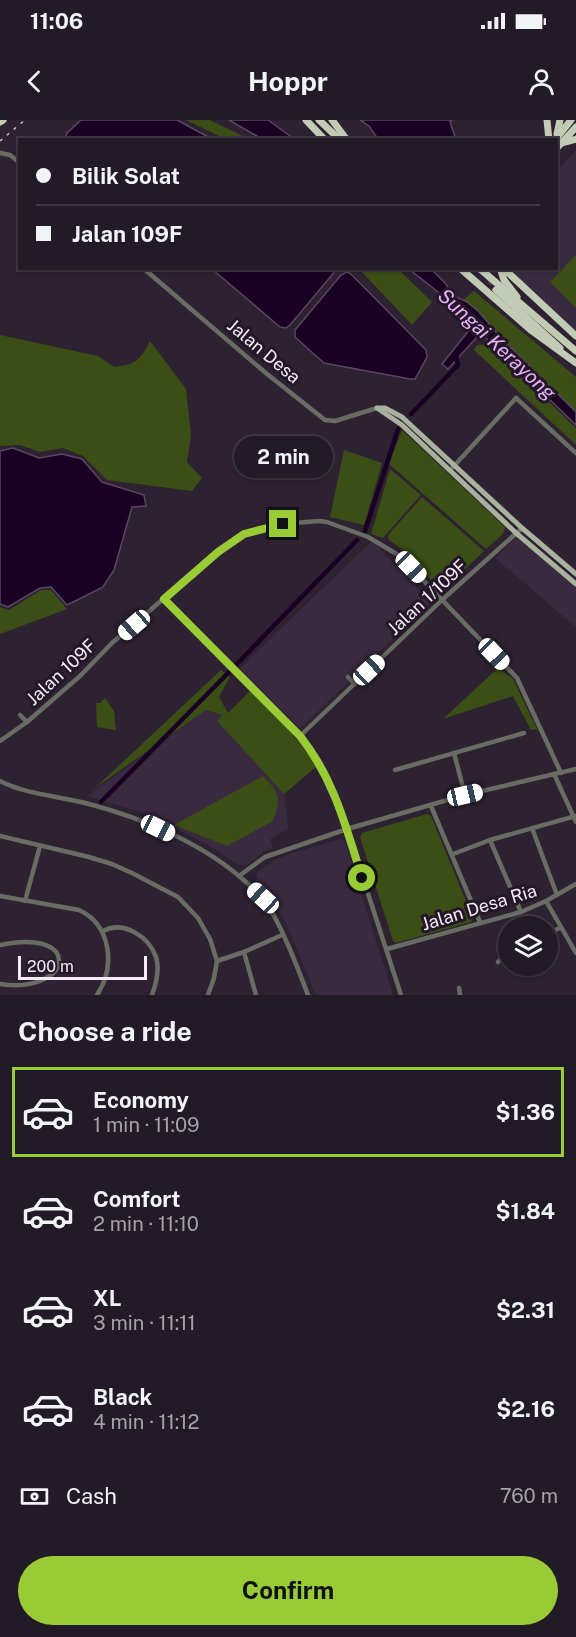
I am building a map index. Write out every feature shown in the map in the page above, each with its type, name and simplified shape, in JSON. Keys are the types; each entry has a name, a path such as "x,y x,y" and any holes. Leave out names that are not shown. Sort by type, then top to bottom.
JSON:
{"highway":[{"path":"306,120 325,138"},
{"path":"319,120 338,138"},
{"path":"332,120 346,138"},
{"path":"547,120 549,138"},
{"path":"558,138 560,120"},
{"path":"558,141 572,120"},
{"path":"558,142 576,125"},
{"path":"558,143 576,139"},
{"path":"462,270 532,331 576,363"},
{"path":"481,270 576,351"},
{"path":"502,270 510,288 542,323"},
{"path":"503,270 576,336"},
{"path":"496,290 558,345 563,353"}],"main road":[{"path":"572,120 576,125"},
{"name":"Jalan Desa","path":"377,408 385,408 402,417 516,533 576,584"},
{"name":"Jalan Desa","path":"452,468 576,574"}],"street":[{"path":"0,153 10,155 18,161"},
{"name":"Jalan Desa","path":"145,270 267,374 325,420 335,421 377,408"},
{"path":"452,468 515,399 518,399 576,453"},
{"name":"Jalan 109F","path":"0,741 27,722 218,552 244,534 283,524 310,521 327,522 381,543 400,556 517,678 561,773"},
{"name":"Jalan 1/109F","path":"300,736 442,600 522,528"},
{"path":"164,599 300,736 316,757 326,774 347,829 401,995"},
{"path":"348,677 355,684"},
{"path":"20,715 27,722"},
{"path":"395,770 524,733"},
{"path":"454,753 465,795"},
{"path":"239,876 265,857 347,829 465,795 576,769"},
{"path":"453,854 490,840 575,818 554,774"},
{"path":"0,781 16,788 89,804 135,818 213,857 263,898 282,934 307,995"},
{"path":"431,806 480,922"},
{"path":"532,828 557,895"},
{"path":"0,836 112,864 178,897 198,918 210,939 217,961 208,995"},
{"path":"490,840 521,912"},
{"path":"25,901 40,846"},
{"name":"Jalan Desa Ria","path":"387,949 521,912 576,884"},
{"path":"0,896 79,910 89,915 103,931 106,942 107,971 97,995"},
{"path":"546,901 576,954"},
{"path":"103,931 122,926 136,933 147,944 156,957 158,972 152,995"},
{"path":"217,961 244,952 282,934"},
{"path":"0,945 21,942 42,945 55,953 59,959 60,968 58,976 44,986 20,988 0,984"},
{"path":"244,952 256,995"},
{"path":"459,987 460,995"}],"shaded area":[{"path":"576,151 576,331 510,270 558,270 558,169"},
{"path":"516,537 576,587 576,627 495,558"},
{"path":"372,541 431,602 300,729 240,668"},
{"path":"206,710 222,715 217,721 284,794 288,828 270,839 273,848 265,851 247,865 238,865 211,847 160,820 87,796"},
{"path":"341,839 345,842 393,995 316,995 286,923 257,881 257,873 273,861"}],"green space":[{"path":"186,120 210,120 247,138 223,138"},
{"path":"576,255 576,308 550,282"},
{"path":"360,270 399,270 432,302 412,325"},
{"path":"474,291 576,377 576,412 500,337 479,312 463,300"},
{"path":"0,335 98,356 114,367 132,363 144,353 150,341 186,389 191,435 187,462 202,478 192,491 107,480 83,456 63,448 40,452 20,445 0,446"},
{"path":"488,344 576,428 576,445 474,350 477,345"},
{"path":"402,430 505,527 503,534 486,549 389,464"},
{"path":"344,450 382,463 364,525 330,517"},
{"path":"390,469 421,495 383,538 371,534"},
{"path":"422,497 484,551 444,589 438,589 412,557 389,540 388,535"},
{"path":"41,590 51,590 67,609 0,634 0,607 9,610"},
{"path":"498,668 513,679 537,729 531,730 513,696 443,719"},
{"path":"221,670 230,677 219,697 228,713 250,691 286,727 317,766 284,794 217,721 222,715 206,710 95,788"},
{"path":"105,698 114,711 116,730 97,727 96,703 100,703"},
{"path":"263,776 276,792 278,802 273,821 227,846 174,825"},
{"path":"427,814 431,816 473,918 471,922 396,943 393,941 360,837 362,833"}],"water":[{"path":"81,120 177,120 210,138 65,138 67,133"},
{"path":"229,120 268,120 293,138 260,138"},
{"path":"360,120 452,120 450,122 455,137 377,138 369,126"},
{"path":"213,270 336,270 290,325 286,328 280,327"},
{"name":"Sungai Kerayong","path":"410,270 432,270 454,296 467,302 479,312 500,337 576,412 576,425 485,337 477,337 448,369 442,364 471,328 438,292"},
{"path":"347,272 426,350 427,357 415,379 324,363 295,337 295,330 341,275"},
{"path":"13,448 39,458 62,454 82,459 102,482 144,495 146,506 132,507 114,570 103,587 67,605 51,587 40,588 8,607 0,604 0,451"}],"waterway":[{"path":"411,414 458,365 456,355"},
{"path":"365,531 398,429"},
{"path":"234,667 357,540"},
{"path":"101,802 229,672"}],"tunnel":[{"path":"486,270 496,290"}],"railway":[{"path":"0,141 25,120"}],"route":[{"path":"283,524 244,534 218,552 164,599 300,736 316,757 326,774 347,829 362,878"}]}
